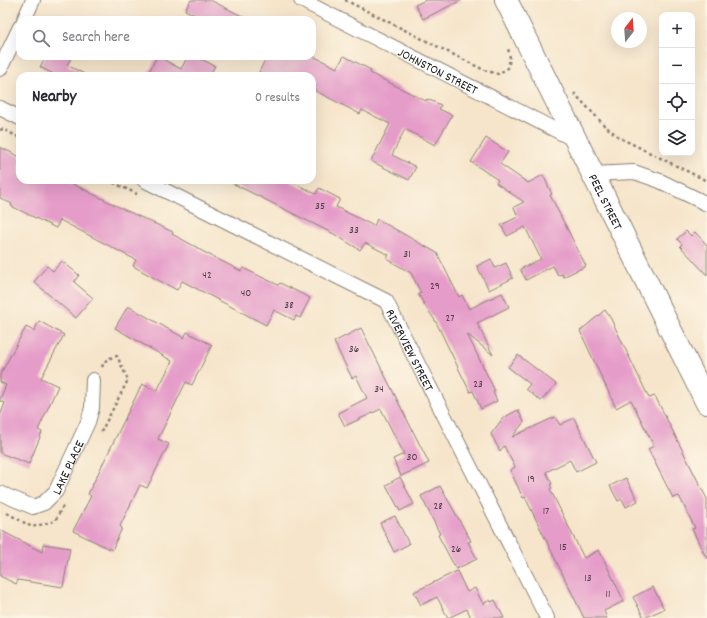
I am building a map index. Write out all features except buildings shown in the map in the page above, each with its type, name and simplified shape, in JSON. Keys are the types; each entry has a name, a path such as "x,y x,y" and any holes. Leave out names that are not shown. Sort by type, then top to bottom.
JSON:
{"main road":[{"name":"PEEL STREET","path":"506,0 707,403"}],"street":[{"path":"26,16 33,0"},
{"name":"JOHNSTON STREET","path":"301,0 575,140"},
{"path":"0,69 16,35"},
{"path":"0,108 16,116"},
{"path":"592,174 634,172 660,181 707,204"},
{"name":"RIVERVIEW STREET","path":"152,184 386,301 547,618"},
{"name":"LAKE PLACE","path":"0,492 33,507 44,503 53,495 88,422 92,408 93,380"}],"path":[{"path":"345,0 484,70 498,74 508,68 510,58 507,42"},
{"path":"570,89 605,126 620,138 707,181"},
{"path":"0,130 3,129 16,136"}]}
